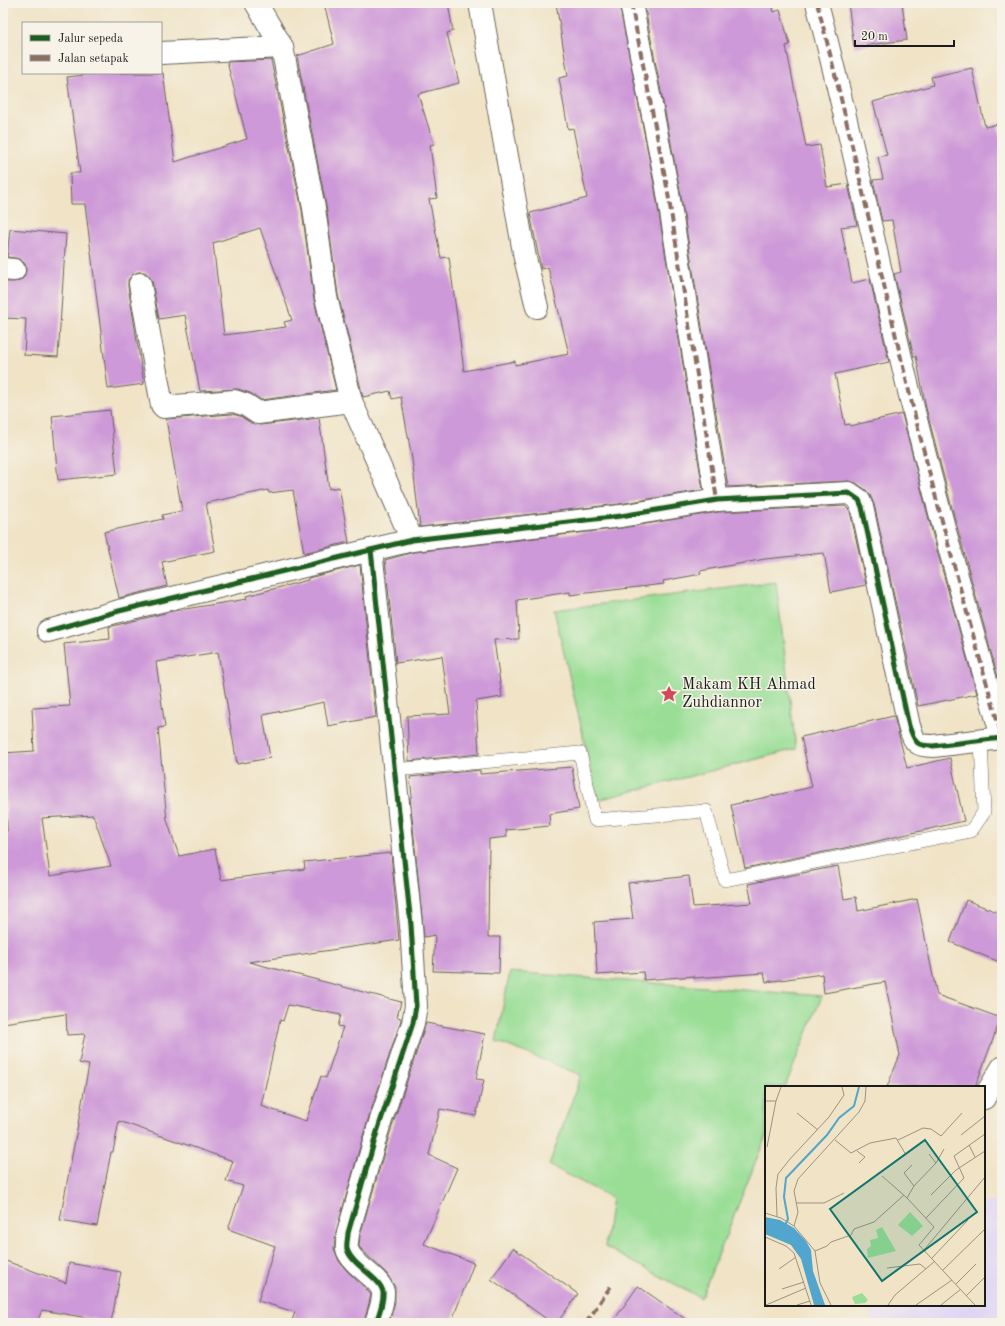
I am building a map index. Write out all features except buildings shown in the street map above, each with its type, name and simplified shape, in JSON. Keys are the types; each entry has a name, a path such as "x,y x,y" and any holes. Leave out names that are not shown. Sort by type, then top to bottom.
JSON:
{"street":[{"path":"256,3 282,47 314,208 326,297 351,401 412,540"},
{"path":"480,3 525,258 537,307"},
{"path":"631,3 667,187 717,500"},
{"path":"48,631 127,609 412,540 621,516 717,500 849,493 859,500 863,515 909,726 914,740 922,746 933,746 995,738 964,601 905,375 839,87 817,3"},
{"path":"162,53 282,47"},
{"path":"140,284 162,405 164,408 234,400 246,405 258,413 351,401"},
{"path":"371,550 411,925 416,1006 413,1023 377,1132 348,1233 347,1249 356,1263 375,1280 383,1291 383,1301 376,1323"},
{"path":"985,1096 1002,1068"}],"lane":[{"path":"394,770 580,753 595,820 706,811 726,880 972,831 984,812 995,738"}],"shaded area":[{"path":"1002,1201 1002,1323 871,1323 869,1306 985,1306 985,1202"}],"green space":[{"path":"776,582 796,749 598,800 554,610"},
{"path":"510,972 822,996 785,1086 765,1086 765,1138 701,1298 605,1247 612,1198 549,1165 581,1075 496,1041"}],"marked path":[{"path":"631,3 667,187 717,500"},
{"path":"817,3 924,453 1002,737"},
{"path":"586,1323 611,1286"}],"cycle path":[{"path":"48,631 119,611 412,540 621,516 717,500 849,493 859,500 862,507 909,726 914,739 919,744 933,746 1002,738"},
{"path":"371,550 411,925 416,1006 413,1023 377,1132 348,1233 347,1249 350,1255 354,1261 377,1281 383,1292 382,1304 376,1323"}],"place":[{"name":"Makam KH Ahmad Zuhdiannor","path":"669,694"}]}
